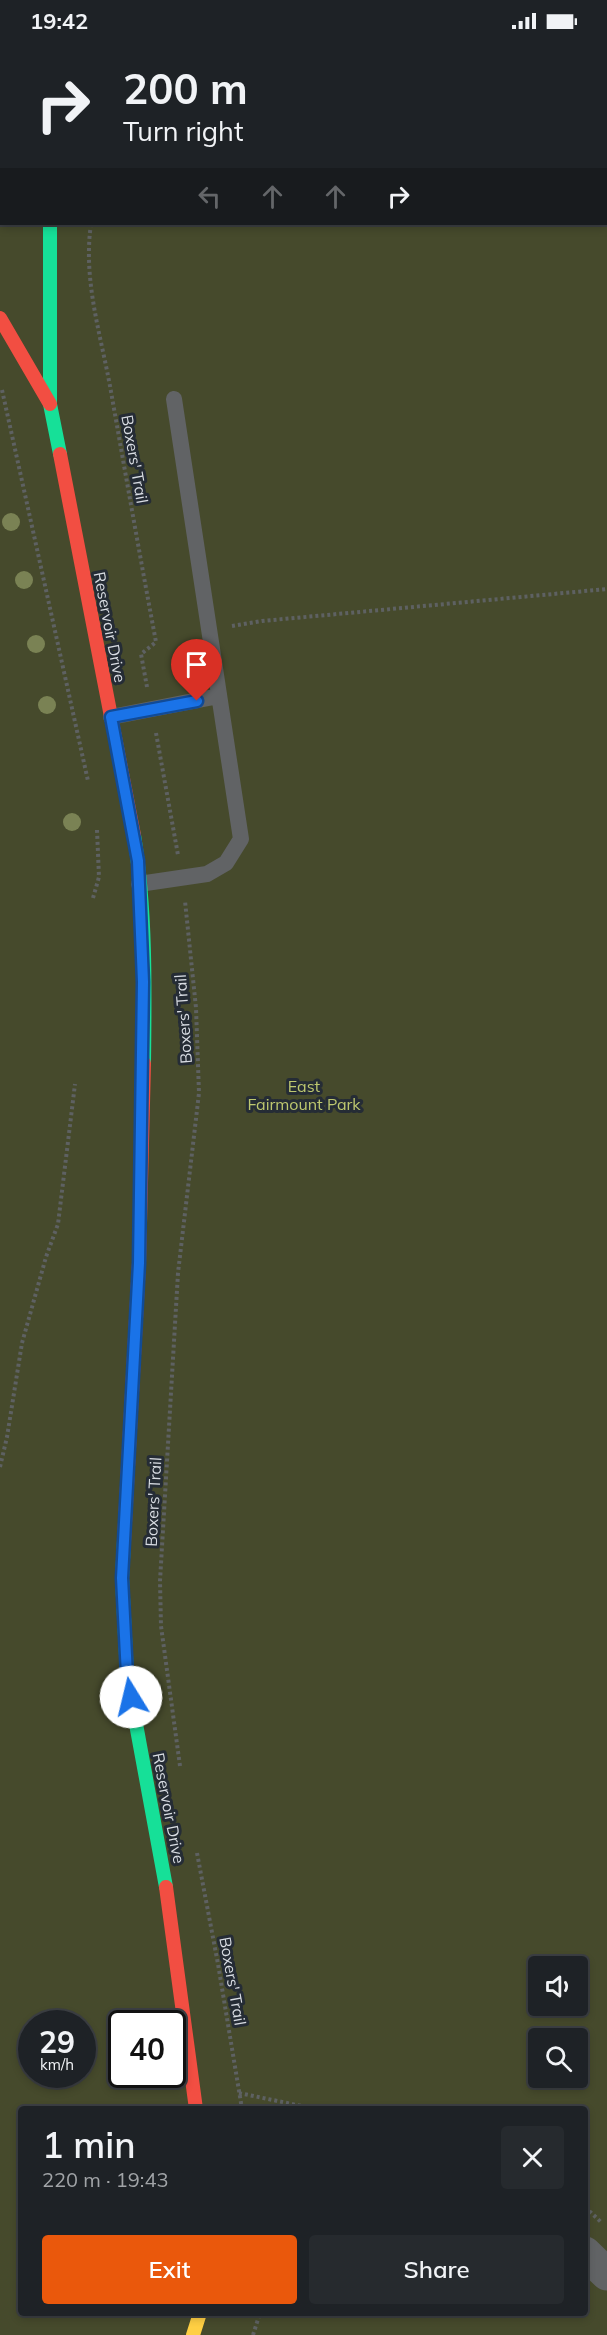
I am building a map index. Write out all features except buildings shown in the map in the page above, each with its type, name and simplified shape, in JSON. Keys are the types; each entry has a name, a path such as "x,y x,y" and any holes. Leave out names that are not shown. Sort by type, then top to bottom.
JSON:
{"street":[{"name":"Reservoir Drive","path":"50,225 50,404 129,807 139,884 144,1041 139,1263 122,1578 127,1675 168,1895 196,2106"},
{"name":"Reservoir Drive","path":"0,318 50,404"},
{"path":"588,2256 607,2274"},
{"path":"193,2335 199,2316"}],"lane":[{"path":"139,884 207,874 226,863 241,839 174,399"},
{"path":"111,717 219,696"}],"path":[{"name":"Boxers' Trail","path":"91,225 89,264 92,298 156,642 141,654 148,691"},
{"path":"0,380 90,792"},
{"path":"262,621 607,590"},
{"path":"155,727 178,856"},
{"path":"93,897 99,877 95,820"},
{"name":"Boxers' Trail","path":"181,1769 162,1636 160,1581 178,1273 199,1093 196,1008 184,892"},
{"path":"0,1467 8,1437 22,1343 46,1257 58,1224 75,1084"},
{"name":"Boxers' Trail","path":"196,1849 241,2106"},
{"path":"239,2093 302,2106"},
{"path":"588,2210 607,2228"},
{"path":"253,2335 259,2316"}],"green space":[{"name":"East Fairmount Park","path":"0,225 607,225 607,2335 0,2335"}],"traffic: fast":[{"path":"50,225 50,404 60,454"},
{"path":"134,835 143,920 144,1063"},
{"path":"124,1541 122,1578 127,1675 166,1887"}],"traffic: slow":[{"path":"193,2335 199,2316"}],"traffic: jam":[{"path":"0,318 50,404"},
{"path":"60,454 134,835"},
{"path":"124,1541 139,1263 144,1063"},
{"path":"166,1887 196,2106"}],"route":[{"path":"131,1697 127,1675 122,1578 139,1263 144,1041 142,918 138,861 111,717 197,701"}]}
